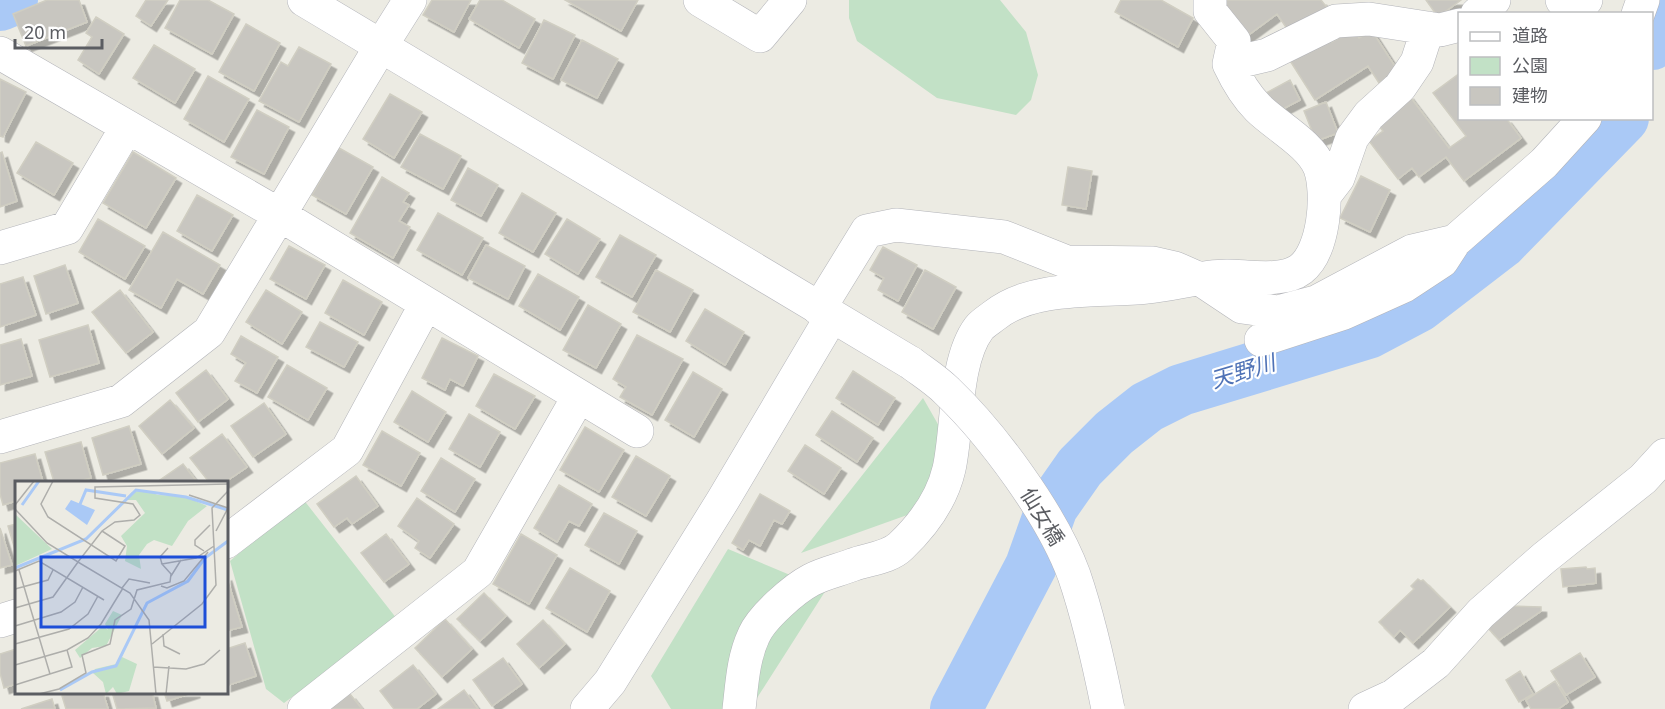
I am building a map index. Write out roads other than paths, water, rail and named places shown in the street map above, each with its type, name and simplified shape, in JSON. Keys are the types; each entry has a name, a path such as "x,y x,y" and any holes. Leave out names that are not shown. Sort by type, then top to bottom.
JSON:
{"street":[{"name":"仙女橋","path":"304,0 911,363 946,390 975,420 1048,520 1073,573 1095,641 1108,709"},
{"path":"0,437 121,401 209,332 410,0"},
{"path":"700,0 760,36 790,0"},
{"path":"739,709 745,662 754,633 778,606 811,580 895,552 917,531 940,496 949,469 965,356 979,328 999,312 1029,298 1068,291 1146,288 1224,276 1275,278 1300,269 1315,250 1323,221 1325,195 1319,167 1310,152 1252,102 1240,87 1229,64 1234,41 1210,11 1210,0"},
{"path":"1479,12 1494,0"},
{"path":"1562,0 1582,4 1586,0"},
{"path":"1229,64 1267,55 1336,21 1369,19 1444,26"},
{"path":"1325,195 1338,178 1352,138 1369,115 1400,87 1444,26"},
{"path":"0,52 280,215 637,431"},
{"path":"1261,340 1344,313 1404,286 1442,261 1455,241 1544,163 1584,120"},
{"path":"0,248 67,228 127,127"},
{"path":"587,709 610,682 731,487 826,313 867,231 896,225 1004,237 1067,262 1153,263 1175,268 1200,279 1242,307 1278,312 1316,302 1412,250 1455,241"},
{"path":"228,540 347,450 426,304"},
{"path":"304,709 478,572 579,396"},
{"path":"1365,709 1393,696 1436,663 1481,613 1544,558 1643,478 1665,455"},
{"path":"0,621 15,616"}],"waterway":[{"path":"0,5 12,0"},
{"name":"天野川","path":"1653,41 1665,9"},
{"name":"天野川","path":"956,709 1031,566 1052,507 1080,467 1114,433 1147,407 1181,390 1368,333 1419,306 1501,243 1621,120"}]}
